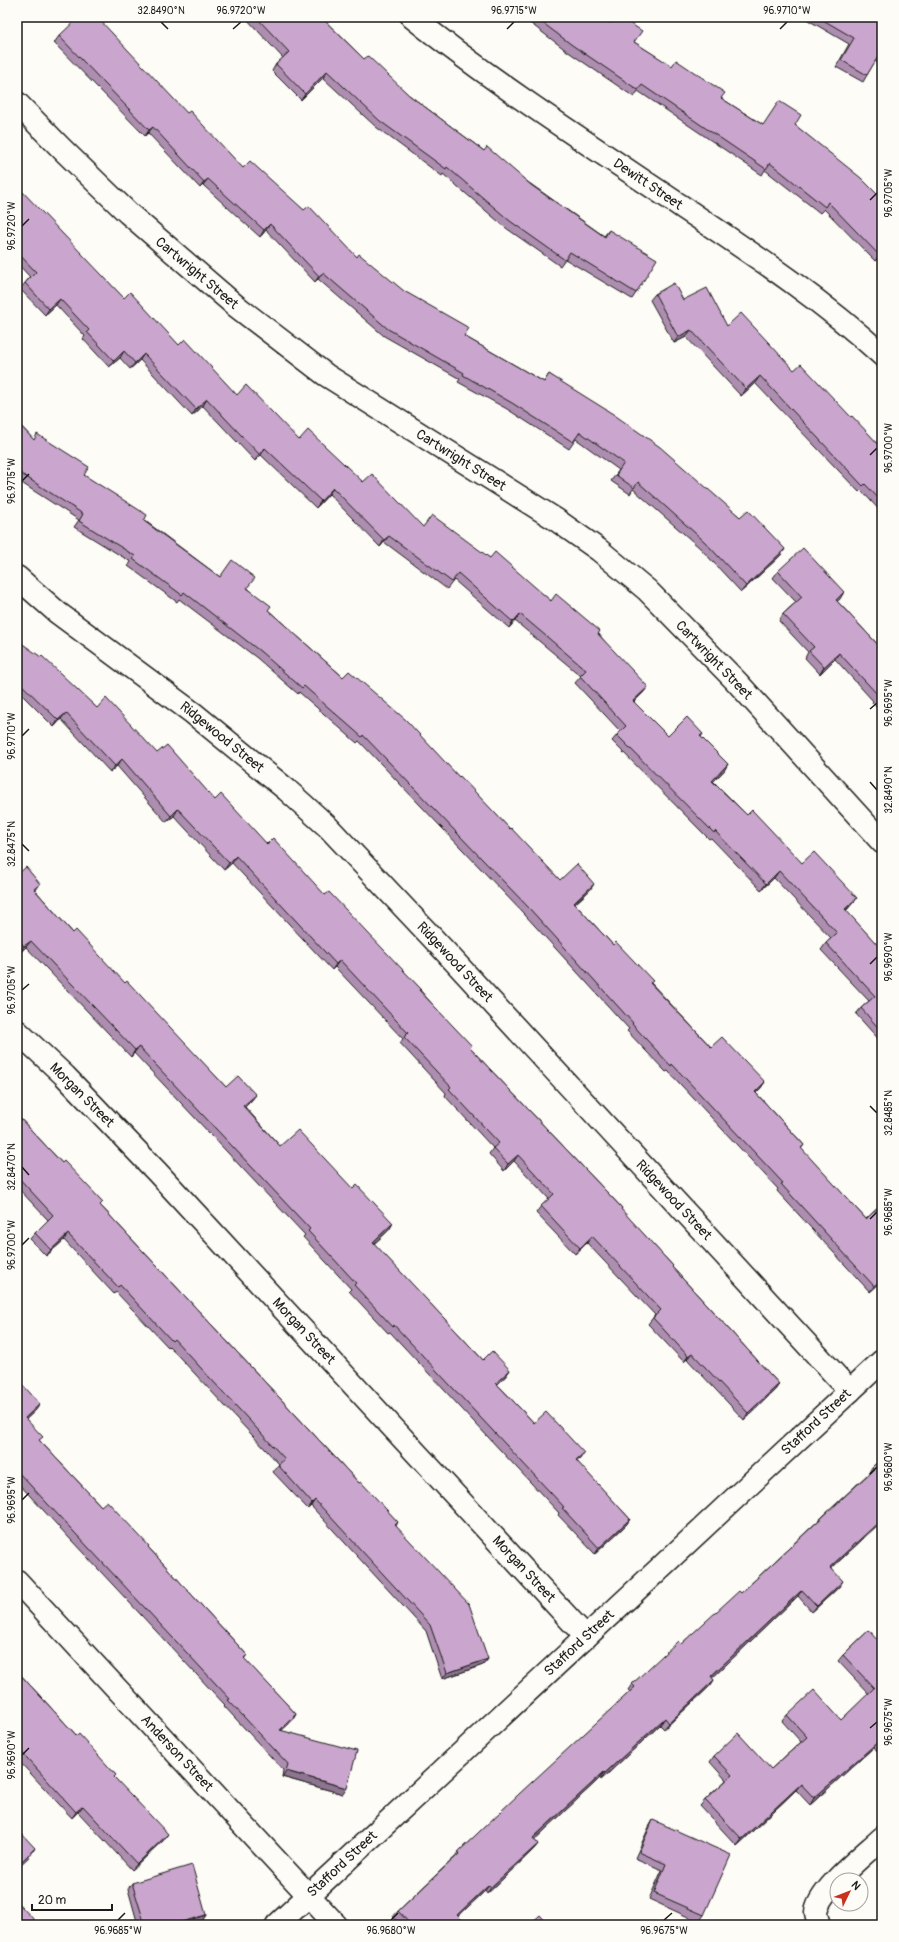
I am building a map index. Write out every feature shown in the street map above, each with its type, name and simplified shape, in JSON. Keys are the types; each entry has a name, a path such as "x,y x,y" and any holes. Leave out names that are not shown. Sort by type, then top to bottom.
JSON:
{"street":[{"name":"Dewitt Street","path":"412,17 488,76 776,269 848,324 882,355"},
{"name":"Cartwright Street","path":"17,103 62,150 128,213 236,306 326,375 555,519 600,550 647,590 730,676 882,842"},
{"name":"Ridgewood Street","path":"17,578 58,613 193,713 287,790 328,827 443,949 850,1392"},
{"name":"Morgan Street","path":"17,1031 65,1076 157,1172 586,1637"},
{"name":"Stafford Street","path":"277,1925 882,1361"},
{"name":"Anderson Street","path":"17,1581 336,1925"},
{"path":"819,1925 816,1913 820,1902 832,1884 882,1838"}],"building":[{"path":"79,17 97,17 187,113 190,111 243,168 250,161 304,210 309,206 357,257 359,254 404,291 469,328 464,336 544,382 549,374 613,414 660,447 740,517 748,510 785,549 746,586 704,541 638,482 634,488 616,475 624,463 580,432 573,442 512,403 463,375 464,373 388,329 323,273 319,276 270,224 264,230 208,179 204,182 153,127 149,130 59,36"},
{"path":"256,17 321,17 364,59 368,56 409,95 484,151 487,147 531,185 605,237 609,230 657,259 636,293 570,252 565,260 510,221 447,167 446,169 380,121 327,71 305,94 276,64 289,52"},
{"path":"535,17 602,17 610,23 614,17 620,17 642,31 634,42 672,66 676,60 725,93 721,98 763,125 779,101 801,115 795,125 861,178 882,199 882,252 879,255 828,202 825,207 770,163 766,169 642,85 638,90 572,45"},
{"path":"818,17 882,17 882,57 879,55 867,75 841,60 854,38"},
{"path":"20,189 124,298 130,292 179,345 185,339 237,395 246,385 299,440 308,430 363,482 372,474 423,527 432,515 490,558 495,552 551,601 556,594 600,631 598,634 648,687 633,701 668,736 687,717 703,734 700,736 728,764 712,781 747,815 752,810 802,863 814,852 857,898 845,909 882,950 882,1032 861,1008 875,996 826,943 837,933 779,871 766,884 715,831 714,833 617,735 626,726 580,676 586,670 520,614 513,622 458,573 452,582 389,536 384,540 333,488 321,501 265,448 259,454 207,399 196,409 144,354 135,363 124,351 114,361 87,332 89,330 60,299 49,309 25,283 36,272 17,252 17,192"},
{"path":"674,283 683,300 707,288 727,326 741,313 794,370 801,364 851,417 852,416 882,448 882,502 865,484 863,486 760,376 746,389 691,330 678,337 655,294"},
{"path":"17,422 34,440 37,434 89,467 84,475 147,515 144,521 220,577 232,560 255,578 247,588 271,606 268,610 343,677 349,671 406,720 459,777 460,776 510,829 511,828 560,880 577,864 594,884 574,903 613,945 616,942 653,981 650,983 711,1047 722,1037 765,1082 755,1092 804,1145 801,1148 866,1219 882,1204 882,1279 874,1286 781,1184 783,1183 672,1064 671,1066 632,1024 633,1023 529,908 363,735 362,737 304,686 302,688 261,652 184,592 182,595 133,559 135,556 79,521 83,514 17,471"},
{"path":"803,548 844,592 836,600 882,649 882,702 876,697 878,695 839,653 824,667 809,651 814,647 783,614 802,597 778,571"},
{"path":"17,640 41,657 42,656 97,708 106,698 157,753 167,745 215,800 221,794 267,844 273,838 325,895 329,892 421,989 419,990 472,1046 470,1048 622,1208 621,1209 673,1266 672,1267 779,1384 748,1413 692,1353 688,1356 653,1318 661,1310 592,1236 580,1248 541,1206 554,1194 518,1155 508,1164 493,1148 499,1143 449,1089 451,1087 404,1037 408,1033 340,960 336,964 236,856 229,863 178,809 171,816 122,759 115,766 66,713 58,720 17,680"},
{"path":"26,867 40,884 34,889 73,933 76,930 125,983 127,981 226,1087 238,1076 256,1095 243,1106 280,1146 298,1130 353,1189 357,1185 393,1223 373,1242 483,1360 492,1351 510,1370 496,1383 534,1423 546,1412 584,1453 576,1460 630,1519 599,1548 562,1508 564,1507 394,1325 393,1327 354,1285 356,1283 308,1231 310,1229 139,1047 135,1050 31,941 24,946 17,938 17,875"},
{"path":"17,1115 62,1163 64,1161 103,1202 100,1205 359,1483 361,1482 398,1522 395,1525 469,1604 488,1659 447,1673 430,1625 315,1500 312,1503 278,1465 285,1459 174,1339 172,1341 120,1285 118,1287 68,1234 51,1250 35,1233 53,1215 17,1176"},
{"path":"21,1383 40,1404 25,1418 43,1437 39,1440 101,1506 107,1501 247,1655 244,1658 296,1714 280,1730 357,1751 347,1788 286,1771 288,1764 228,1700 230,1699 17,1471 17,1387"},
{"path":"882,1459 882,1519 830,1567 843,1581 817,1606 802,1590 711,1676 714,1680 669,1723 665,1718 533,1838 538,1844 491,1887 489,1885 457,1915 467,1925 411,1925 398,1911 460,1853 458,1852 519,1794 635,1687 632,1684 678,1641 681,1644 739,1591 741,1593 874,1469 872,1467"},
{"path":"869,1630 882,1644 882,1744 879,1741 814,1798 801,1784 742,1839 705,1800 732,1775 714,1756 738,1733 771,1769 807,1737 787,1715 814,1690 841,1720 874,1688 843,1655"},
{"path":"17,1671 77,1736 79,1734 116,1775 114,1777 168,1834 137,1864 83,1806 76,1812 17,1747"},
{"path":"653,1820 731,1855 704,1915 654,1893 666,1864 639,1852"},
{"path":"19,1831 35,1848 17,1866 17,1833"},
{"path":"192,1865 206,1915 171,1925 145,1925 132,1883"},
{"path":"17,1902 39,1925 17,1925"},
{"path":"540,1915 549,1925 529,1925"}]}
